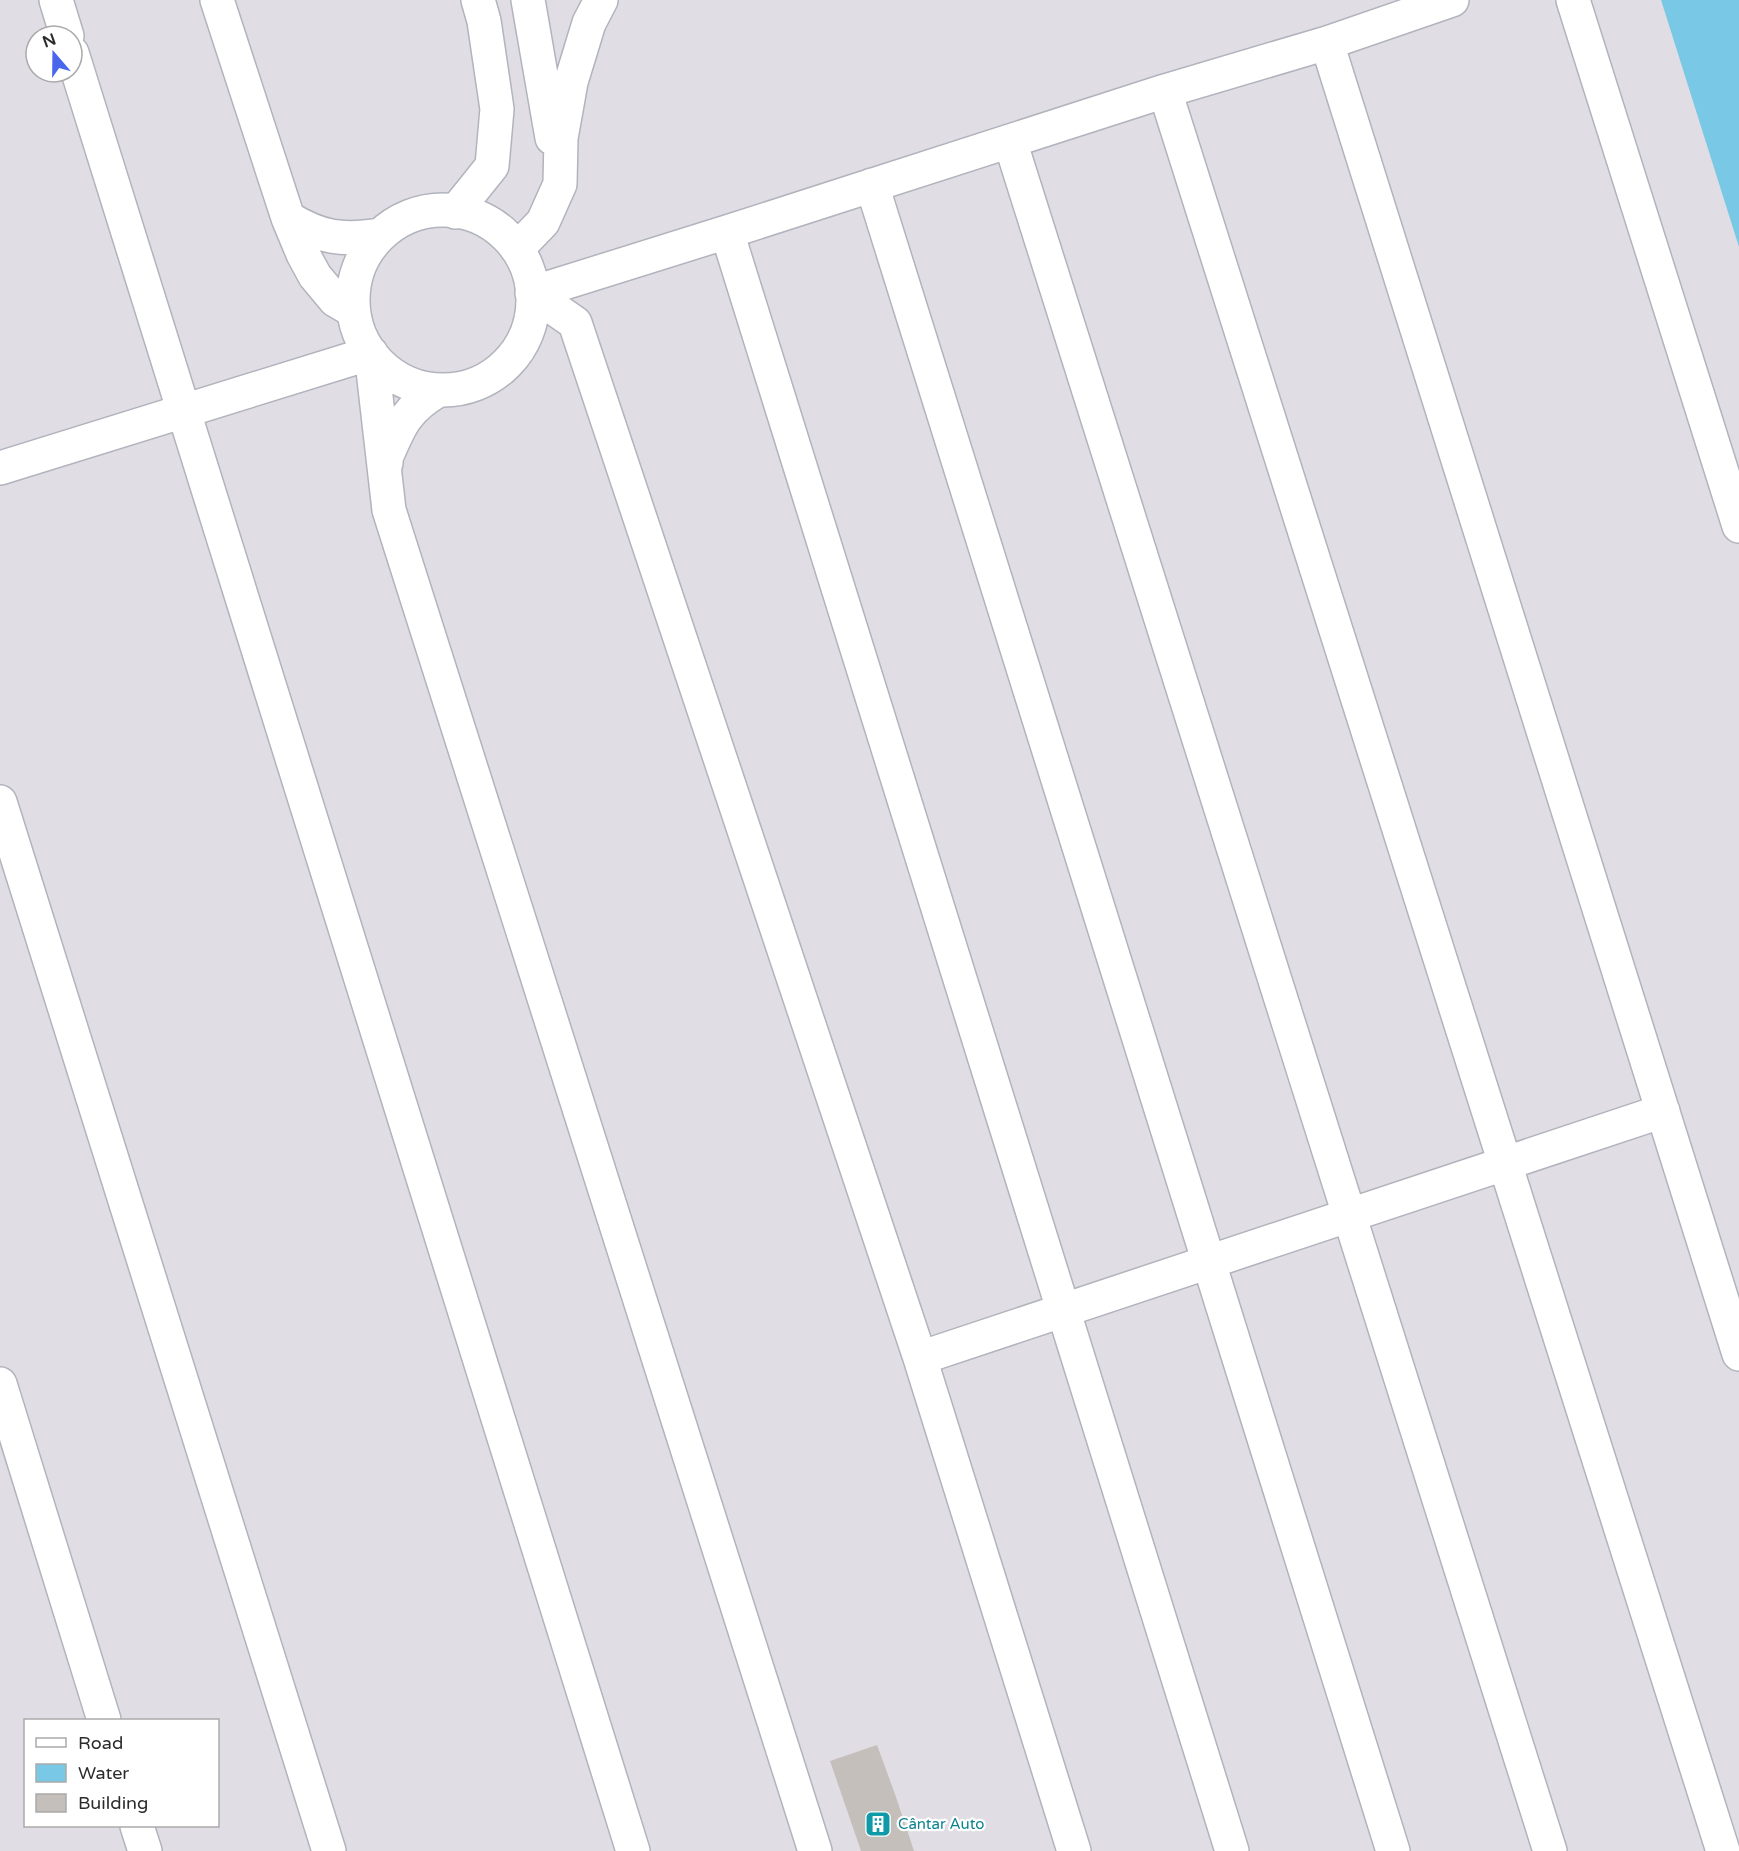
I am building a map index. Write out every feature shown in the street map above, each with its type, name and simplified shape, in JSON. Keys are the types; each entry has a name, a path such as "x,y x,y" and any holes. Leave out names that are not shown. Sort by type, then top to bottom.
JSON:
{"lane":[{"path":"56,0 63,24"},
{"path":"217,0 288,218 303,254 315,276 335,300 352,310"},
{"path":"455,212 492,166 497,109 484,21 477,0"},
{"path":"528,0 560,184"},
{"path":"517,249 543,222 560,184 561,138 572,82 589,23 601,0"},
{"path":"532,293 1165,91 1327,43 1452,0"},
{"path":"1573,0 1739,526"},
{"path":"1327,43 1739,1353"},
{"path":"82,84 633,1851"},
{"path":"1165,91 1723,1851"},
{"path":"1010,141 1550,1851"},
{"path":"872,185 1393,1851"},
{"path":"443,210 455,212 466,213 487,221 503,233 517,249 531,282 532,314 529,329 514,356 490,377 462,389 430,390 400,381 360,339 352,310 354,280 365,252 380,235 399,221 420,213 443,210"},
{"path":"288,218 316,232 333,237 353,239 380,235"},
{"path":"727,232 1233,1851"},
{"path":"532,293 575,322 920,1358 1074,1851"},
{"path":"0,468 371,353"},
{"path":"371,353 389,510 814,1851"},
{"path":"389,510 386,458 389,449 400,425 411,409 438,390"},
{"path":"0,802 329,1851"},
{"path":"920,1358 1663,1111"},
{"path":"0,1384 104,1719"},
{"path":"137,1827 145,1851"}],"shaded area":[{"path":"0,0 1661,0 1739,247 1739,1851 0,1851"}],"water":[{"path":"1661,0 1739,0 1739,247"}],"building":[{"name":"Cântar Auto","path":"877,1745 914,1851 861,1851 830,1761"}],"place":[{"name":"Cântar Auto","path":"878,1824"}]}
